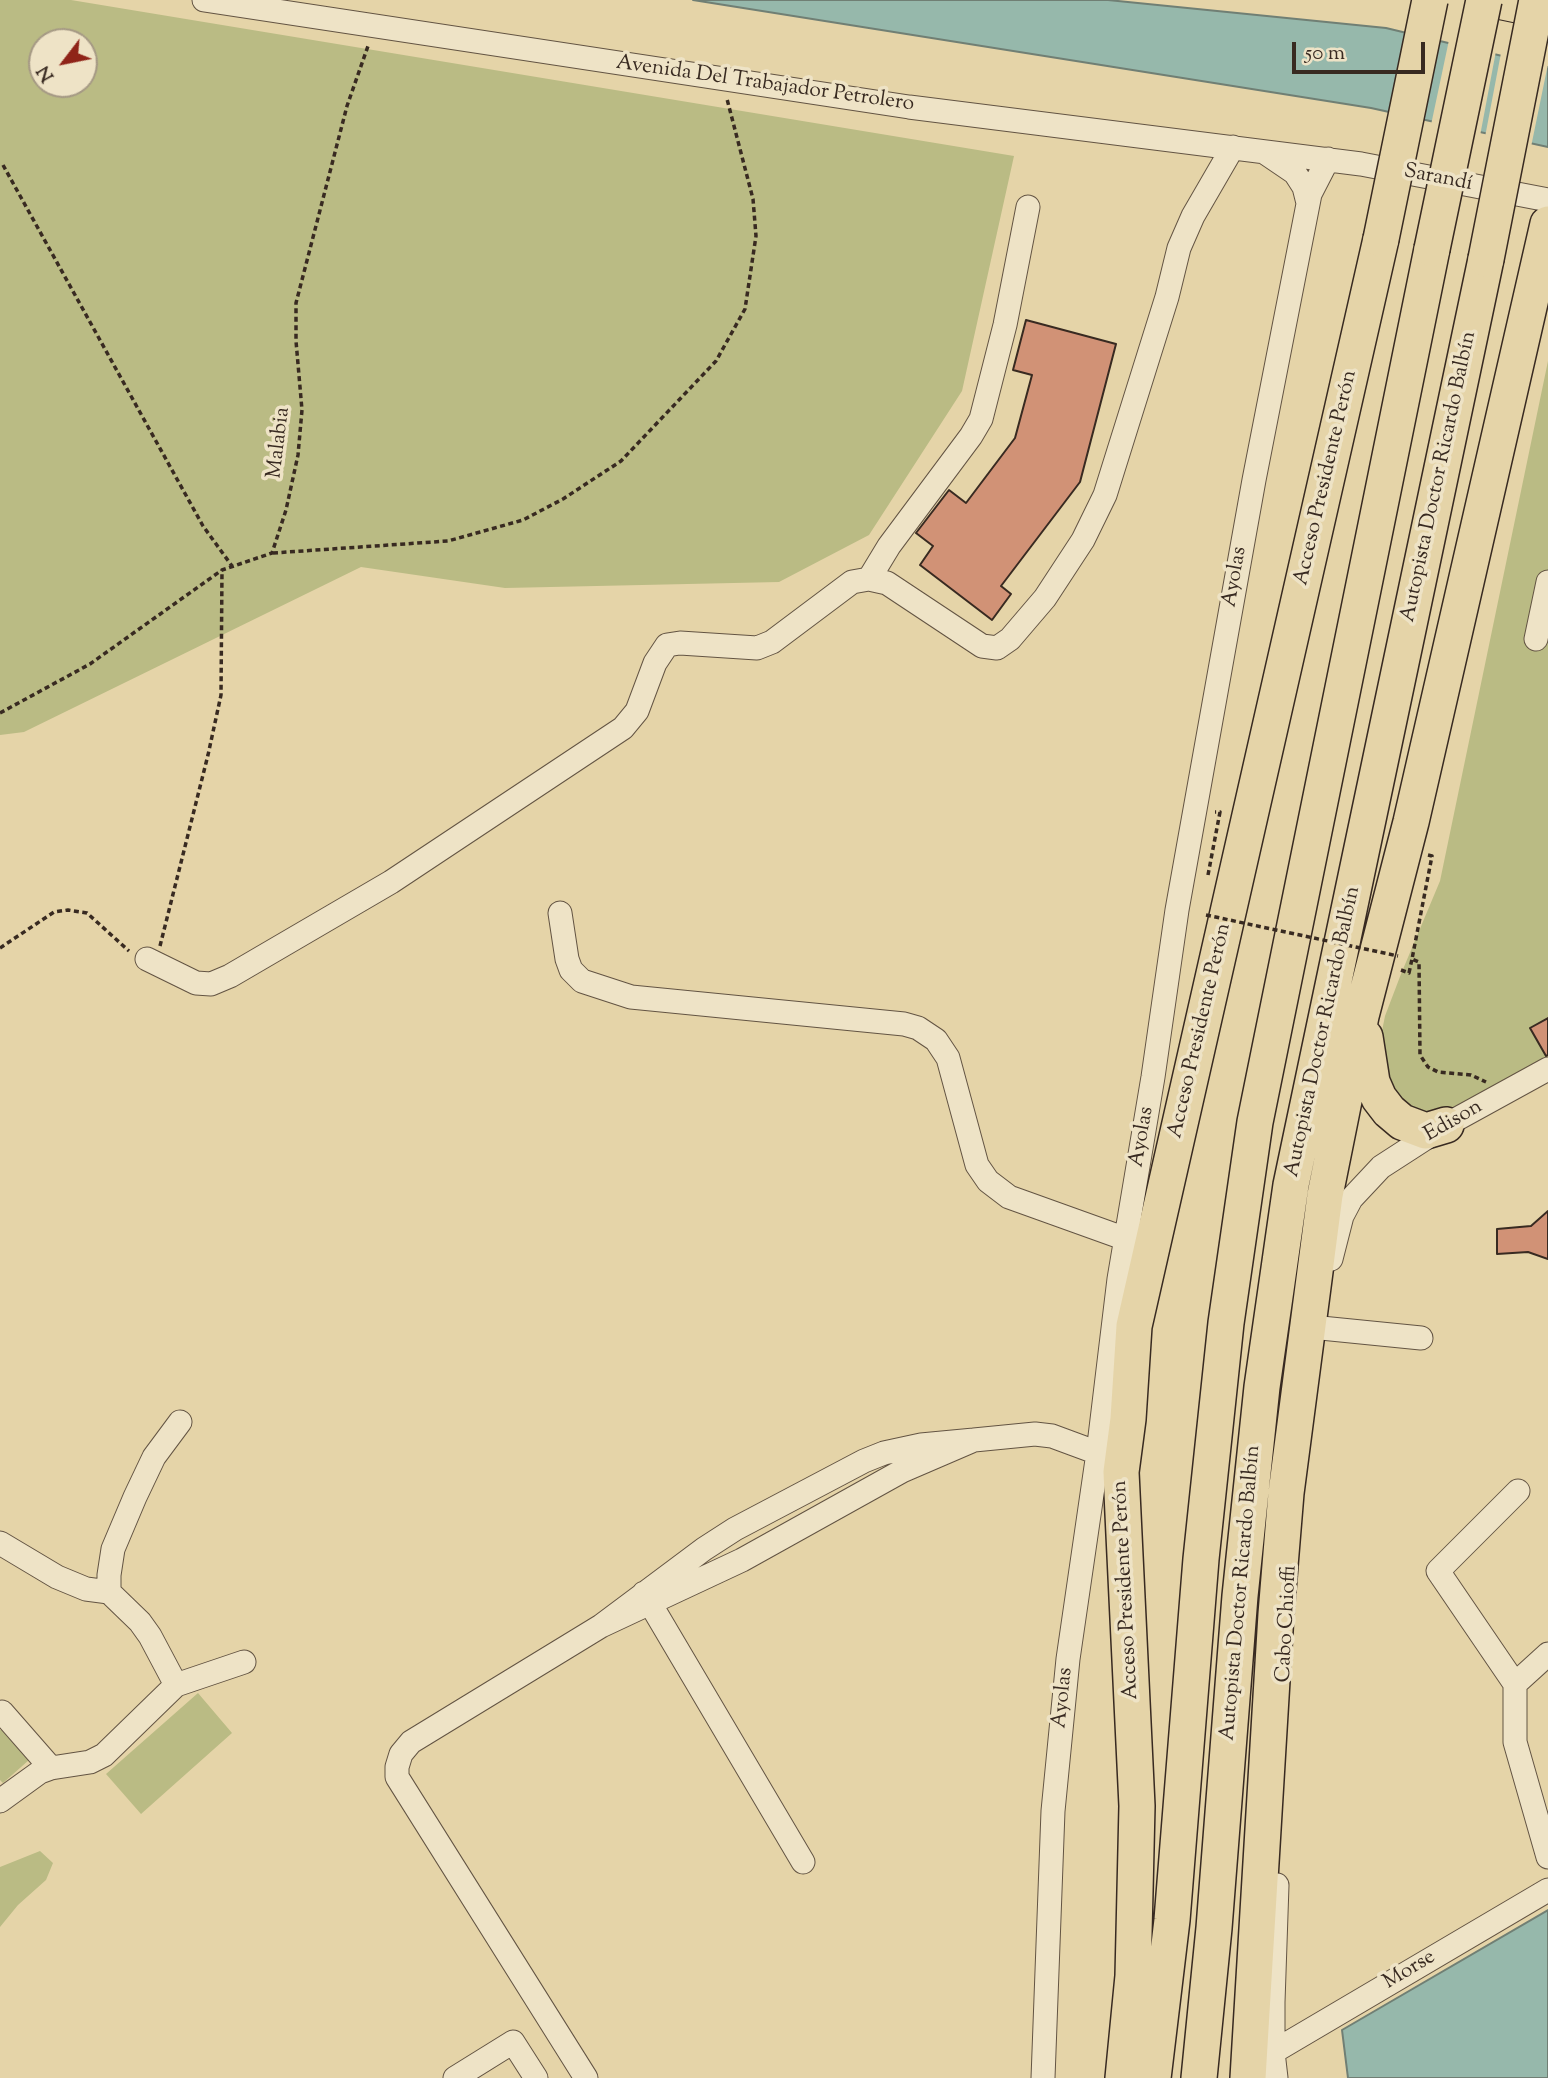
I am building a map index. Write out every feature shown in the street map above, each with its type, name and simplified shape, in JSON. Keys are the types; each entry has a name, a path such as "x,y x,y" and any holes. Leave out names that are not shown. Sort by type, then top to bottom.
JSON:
{"highway":[{"name":"Acceso Presidente Perón","path":"1123,2078 1132,1976 1137,1806 1110,1462 1134,1325 1381,239 1430,0"},
{"name":"Autopista Doctor Ricardo Balbín","path":"1153,2078 1172,1920 1201,1559 1226,1323 1255,1122 1482,0"},
{"name":"Autopista Doctor Ricardo Balbín","path":"1199,2078 1215,1915 1240,1596 1262,1387 1291,1185 1486,259 1537,0"},
{"path":"1248,2078 1286,1493 1325,1195 1361,1016 1411,822 1548,224"},
{"path":"1361,1016 1372,1082 1389,1111 1402,1122 1426,1131 1447,1125"}],"main road":[{"path":"1482,0 1548,13"}],"street":[{"name":"Avenida Del Trabajador Petrolero","path":"204,0 909,107 1328,159"},
{"path":"147,959 195,983 211,984 230,976 391,882 623,728 637,711 656,663 667,646 680,643 757,648 772,642 852,582 869,579 887,583 982,646 997,648 1010,639 1045,598 1083,540 1105,495 1167,297 1179,248 1193,216 1233,147"},
{"path":"1260,150 1295,173 1304,187 1308,203"},
{"name":"Sarandí","path":"1328,159 1548,200"},
{"name":"Ayolas","path":"1043,2078 1053,1811 1068,1659 1110,1462 1110,1345 1125,1239 1194,814 1254,480 1308,203 1316,179 1328,159"},
{"path":"869,579 889,546 981,419 1004,325 1028,207"},
{"path":"1536,639 1548,582"},
{"path":"560,913 571,970 582,981 621,994 904,1024 918,1028 936,1040 948,1058 977,1165 988,1181 1009,1197 1125,1239"},
{"name":"Edison","path":"1365,1181 1381,1167 1447,1125 1548,1069"},
{"name":"Cabo Chioffi","path":"1276,2078 1273,2052 1273,1966 1291,1560 1331,1262 1342,1216 1365,1181"},
{"path":"1321,1328 1421,1338"},
{"path":"109,1592 113,1549 154,1457 180,1422"},
{"path":"586,2078 397,1777 401,1754 411,1742 647,1599 743,1560 902,1471 974,1440 1035,1434 1052,1436 1110,1462"},
{"path":"1518,1491 1438,1571 1515,1684 1515,1742 1548,1857"},
{"path":"0,1543 57,1577 86,1589 109,1592 140,1622 176,1685"},
{"path":"647,1599 803,1863"},
{"path":"1515,1684 1548,1654"},
{"path":"0,1801 40,1772 90,1762 104,1755 176,1685 244,1662"},
{"path":"0,1713 2,1712 51,1768"},
{"name":"Morse","path":"1273,2052 1548,1890"},
{"path":"455,2078 513,2042 536,2078"}],"path":[{"name":"Malabia","path":"272,553 283,520 298,455 302,410 296,341 296,303 347,106 375,27"},
{"path":"0,713 90,664 222,570 272,553 449,541 523,520 563,499 621,461 716,361 745,309 756,236 753,199 727,101 726,79"},
{"path":"3,165 203,526 232,566"},
{"path":"0,948 54,912 68,910 87,913 127,950 147,959 159,949 221,695 222,570"},
{"path":"1404,958 1401,971 1409,973 1433,856 1425,855"},
{"path":"1206,915 1398,956"},
{"path":"1412,959 1419,962 1420,1055 1428,1067 1438,1072 1471,1075 1483,1080 1492,1085 1498,1097"}],"green space":[{"path":"0,0 71,0 1014,156 962,391 869,535 779,582 505,588 361,567 24,732 0,735"},
{"path":"1548,361 1548,1057 1432,1119 1393,1099 1380,1041 1385,1016 1440,881"},
{"path":"198,1693 232,1733 141,1814 106,1774"},
{"path":"2,1729 29,1760 3,1783 0,1780"},
{"path":"40,1851 53,1863 46,1880 18,1905 0,1927 0,1867"}],"shaded area":[{"path":"693,0 1108,0 1386,28 1548,67 1548,147 1371,108"},
{"path":"1548,1910 1548,2078 1348,2078 1342,2030"}],"pier":[{"path":"1449,40 1496,51 1480,136 1431,125"},
{"path":"1501,53 1548,64 1531,147 1485,137"}],"building":[{"path":"1026,320 1116,344 1080,482 1001,586 1011,594 992,620 920,565 933,546 916,533 949,490 966,503 1015,438 1032,375 1013,370"},
{"path":"1548,1018 1548,1055 1546,1056 1530,1028"},
{"path":"1548,1211 1548,1259 1528,1252 1497,1254 1497,1229 1531,1226"}]}
